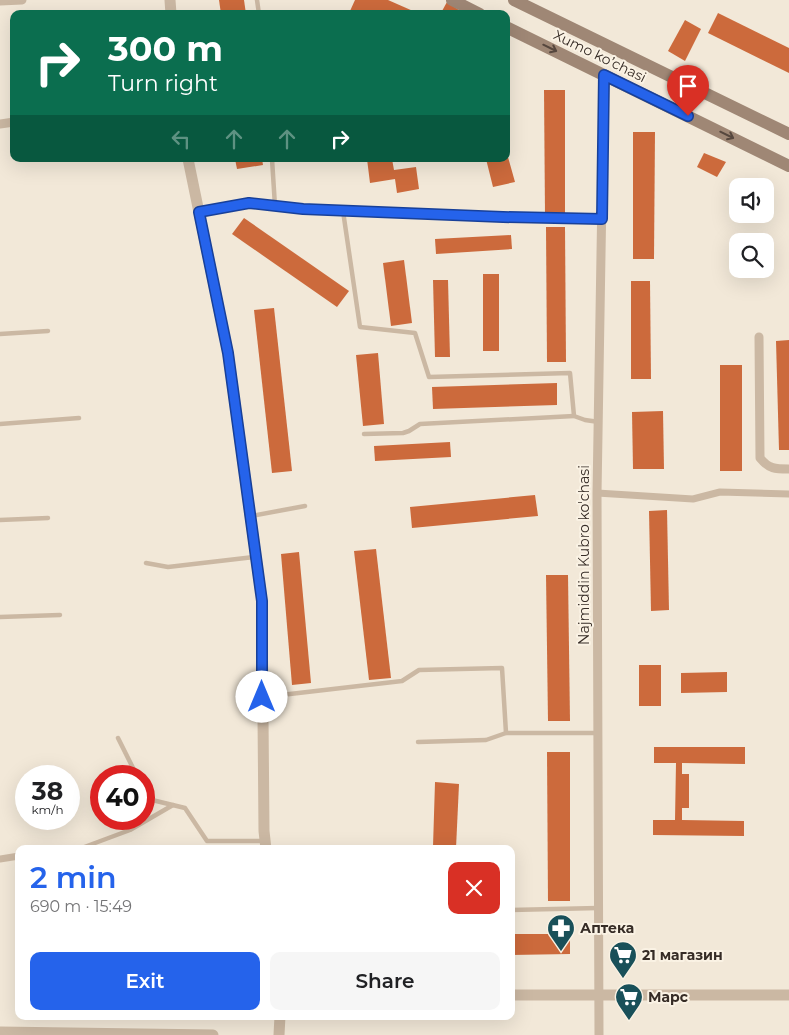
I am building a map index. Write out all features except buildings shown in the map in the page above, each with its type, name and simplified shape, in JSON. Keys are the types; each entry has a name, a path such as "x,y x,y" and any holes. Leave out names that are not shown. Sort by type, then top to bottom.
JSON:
{"main road":[{"path":"452,0 472,10"},
{"name":"Xumo ko’chasi","path":"517,1 789,134"},
{"name":"Xumo ko’chasi","path":"510,29 789,166"}],"street":[{"path":"0,1 20,0"},
{"name":"Najmiddin Kubro ko'chasi","path":"599,1035 598,422 604,75"},
{"path":"189,162 228,353 262,601 265,845"},
{"path":"759,337 760,458 767,466 789,469"},
{"path":"598,493 693,499 720,492 789,494"},
{"path":"0,858 15,856"},
{"path":"515,994 789,996"},
{"path":"279,1035 280,1020"},
{"path":"0,1032 213,1035"}],"lane":[{"path":"272,162 275,206"},
{"path":"199,212 249,203 343,211 602,219"},
{"path":"343,211 360,327 415,333 428,377 570,373 574,416"},
{"path":"0,334 48,331"},
{"path":"364,434 403,433 410,431 420,424 574,416 598,422"},
{"path":"0,424 79,418"},
{"path":"249,516 305,506"},
{"path":"0,520 48,518"},
{"path":"146,563 168,567 255,556"},
{"path":"0,618 60,615"},
{"path":"262,697 402,681 419,670 502,668 506,733"},
{"path":"418,742 486,740 506,733 598,733"},
{"path":"118,738 131,765"},
{"path":"155,801 185,808 207,841 265,845"},
{"path":"90,845 130,830 173,805"},
{"path":"515,910 598,908"}],"place":[{"name":"Аптека","path":"561,952"},
{"name":"21 магазин","path":"623,979"},
{"name":"Марс","path":"629,1021"}],"route":[{"path":"262,697 262,601 228,353 199,212 249,203 303,209 602,219 604,75 688,116"}]}
